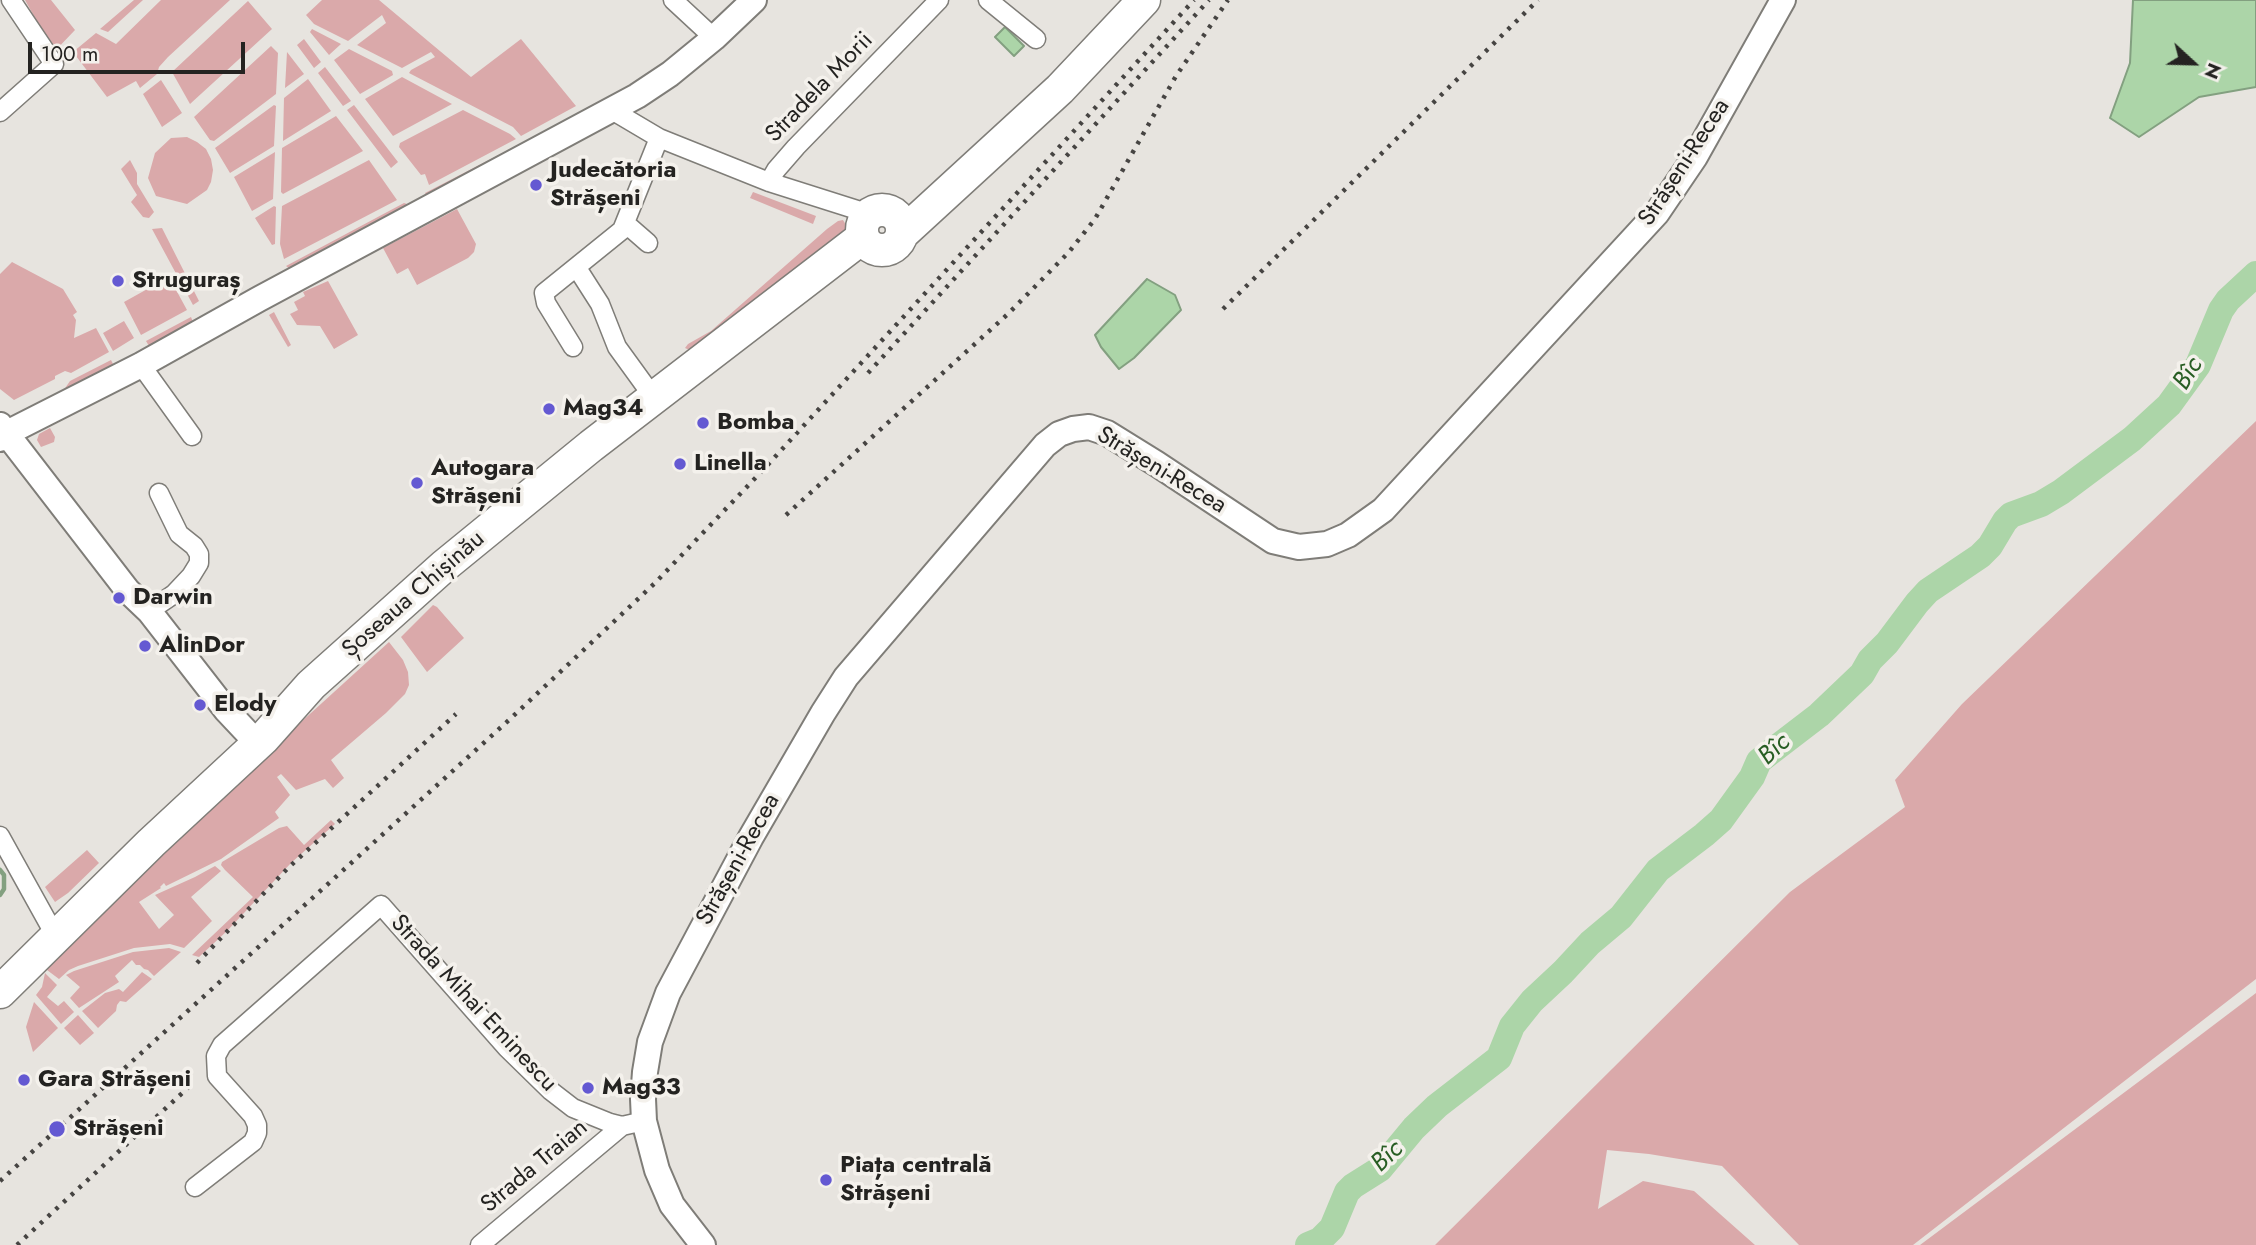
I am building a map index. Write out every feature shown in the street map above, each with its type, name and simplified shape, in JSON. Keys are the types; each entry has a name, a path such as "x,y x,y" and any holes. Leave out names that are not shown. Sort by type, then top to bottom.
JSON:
{"highway":[{"path":"261,741 324,691 454,573 882,230 1038,85 1120,0"},
{"path":"882,230 942,197 1060,89 1144,0"},
{"name":"Șoseaua Chișinău","path":"0,992 151,843 261,741 311,685 444,566 654,398 882,230"}],"main road":[{"path":"261,741 226,709 2,432 141,365 637,96 670,74 714,38 754,0"},
{"name":"Strășeni-Recea","path":"703,1245 672,1205 633,1124 643,1099 650,1042 668,993 751,837 822,713 848,676 1045,444 1059,434 1089,427 1107,433 1273,541 1299,547 1327,544 1348,535 1382,510 1657,213 1695,157 1783,0"}],"street":[{"path":"0,112 54,64 11,0"},
{"path":"673,0 714,38"},
{"name":"Stradela Morii","path":"769,182 796,147 939,0"},
{"path":"988,0 1036,39"},
{"name":"Stradela Morii","path":"610,109 659,138 882,230"},
{"path":"573,347 546,303 544,293 616,237 625,223 659,138"},
{"path":"625,223 648,243"},
{"path":"577,268 600,304 617,347 654,398"},
{"path":"141,365 192,436"},
{"path":"149,611 174,593 191,576 199,563 199,554 194,546 179,534 159,493"},
{"path":"0,836 56,937"},
{"name":"Strada Mihai Eminescu","path":"195,1187 253,1142 257,1133 253,1116 217,1076 216,1056 222,1045 381,905 532,1074 573,1108 593,1117 633,1124"},
{"name":"Strada Traian","path":"480,1245 633,1124"}],"shaded area":[{"path":"25,0 51,0 75,30 54,52"},
{"path":"134,0 143,0 108,32 100,29"},
{"path":"161,0 230,0 168,57 159,67 157,74 140,88 136,81 107,97 73,52 96,33 116,44"},
{"path":"322,0 379,0 471,77 521,39 576,106 521,136 513,127 409,73 435,57 431,52 402,68 357,45 386,23 382,15 348,41 314,24 306,15"},
{"path":"2133,0 2256,0 2256,87 2199,97 2139,137 2110,118 2130,63"},
{"path":"248,1 272,29 190,104 172,72"},
{"path":"1005,27 1024,46 1014,56 995,37"},
{"path":"312,29 341,44 329,55 310,32"},
{"path":"304,39 321,62 314,68 297,45"},
{"path":"271,46 278,53 276,94 214,141 210,140 194,117"},
{"path":"349,49 392,71 393,75 360,94 334,60"},
{"path":"287,52 304,74 285,88"},
{"path":"325,67 351,101 343,106 318,73"},
{"path":"402,77 452,104 393,136 365,99"},
{"path":"308,79 331,111 283,141 284,98"},
{"path":"161,80 182,113 162,127 143,94"},
{"path":"274,105 274,146 230,173 215,148"},
{"path":"354,105 398,162 391,168 347,110"},
{"path":"463,110 516,139 429,185 425,174 421,175 399,147 400,143"},
{"path":"336,116 363,151 283,194 282,148"},
{"path":"187,137 206,149 213,170 207,190 187,204 156,196 148,178 155,153 171,138"},
{"path":"518,145 521,148 427,197 425,193"},
{"path":"275,152 273,199 252,211 234,177"},
{"path":"130,160 137,173 137,184 154,212 149,218 143,217 131,202 137,195 121,169"},
{"path":"369,160 397,200 284,259 280,244 282,206"},
{"path":"753,192 816,216 813,224 750,198"},
{"path":"404,203 410,205 290,269 286,266"},
{"path":"274,206 275,244 272,245 255,218"},
{"path":"457,209 476,244 474,252 468,258 417,285 408,268 397,274 383,248"},
{"path":"843,220 849,230 694,352 685,348 711,331 827,229"},
{"path":"162,228 199,301 193,305 152,229"},
{"path":"12,262 63,289 77,312 73,315 76,320 74,338 96,328 109,352 71,373 65,371 55,376 55,379 14,400 0,389 0,274"},
{"path":"169,277 187,310 141,335 124,302"},
{"path":"1147,279 1175,295 1181,310 1134,358 1119,369 1095,335"},
{"path":"328,281 358,335 334,349 320,326 297,325 290,314 298,310 294,302 305,296 303,292"},
{"path":"274,312 291,345 288,347 269,315"},
{"path":"191,317 193,322 149,346 146,341"},
{"path":"124,321 134,338 113,351 103,333"},
{"path":"111,360 115,368 59,397 70,381"},
{"path":"2256,421 2256,979 1913,1245 1799,1245 1722,1166 1607,1150 1598,1209 1643,1181 1694,1191 1755,1245 1435,1245 1790,892 1905,807 1895,780 1962,704"},
{"path":"50,428 55,437 54,442 41,447 37,440 39,434"},
{"path":"433,605 464,638 427,672 401,637"},
{"path":"389,642 403,660 409,685 405,694 386,713 331,760 344,778 333,788 325,779 296,790 281,774 277,777 290,795 275,812 279,818 221,859 166,886 164,883 161,888 139,902 159,929 174,915 155,895 215,866 221,871 191,897 212,921 184,948 170,944 134,948 78,966 59,979 47,970 211,804"},
{"path":"331,820 335,824 291,863 227,931 199,957 192,955 253,897 225,870 222,862 279,828 287,826 304,845"},
{"path":"87,850 99,863 55,902 45,887"},
{"path":"169,948 181,952 154,976 132,960 115,976 119,982 79,1008 70,998 80,987 66,975 133,952"},
{"path":"142,972 152,979 126,1002 120,1001 116,1011 98,1028 82,1011 105,993 119,989 123,992"},
{"path":"45,973 57,985 47,997 58,1006 64,1001 74,1012 61,1024 36,995 42,987"},
{"path":"2256,993 2256,1245 1920,1245 2149,1074"},
{"path":"34,1002 58,1028 33,1052 26,1027"},
{"path":"78,1015 94,1033 80,1045 64,1028"}],"waterway":[{"name":"Bîc","path":"1308,1245 1320,1240 1332,1228 1347,1192 1353,1186 1380,1169 1414,1128 1437,1106 1499,1058 1512,1026 1532,1001 1590,943 1621,917 1658,870 1721,820 1752,777 1759,761 1819,715 1862,674 1870,660 1928,591 1980,556 2011,515 2041,504 2061,492 2132,439 2169,405 2198,365 2221,310 2256,274"},
{"path":"0,870 4,875 4,889 0,895"}],"railway":[{"path":"0,1181 509,720 655,583 763,470 1194,0"},
{"path":"868,373 1209,0"},
{"path":"786,515 1009,313 1069,252 1095,219 1176,76 1228,0"},
{"path":"1223,309 1538,0"},
{"path":"197,963 288,868 456,714"},
{"path":"17,1245 191,1085"}],"place":[{"name":"Judecătoria Strășeni","path":"536,185"},
{"name":"Struguraș","path":"118,281"},
{"name":"Mag34","path":"549,409"},
{"name":"Bomba","path":"703,423"},
{"name":"Linella","path":"680,464"},
{"name":"Autogara Strășeni","path":"417,483"},
{"name":"Darwin","path":"119,598"},
{"name":"AlinDor","path":"145,646"},
{"name":"Elody","path":"200,705"},
{"name":"Gara Strășeni","path":"24,1080"},
{"name":"Mag33","path":"588,1088"},
{"name":"Strășeni","path":"57,1129"},
{"name":"Piața centrală Strășeni","path":"826,1180"}]}
